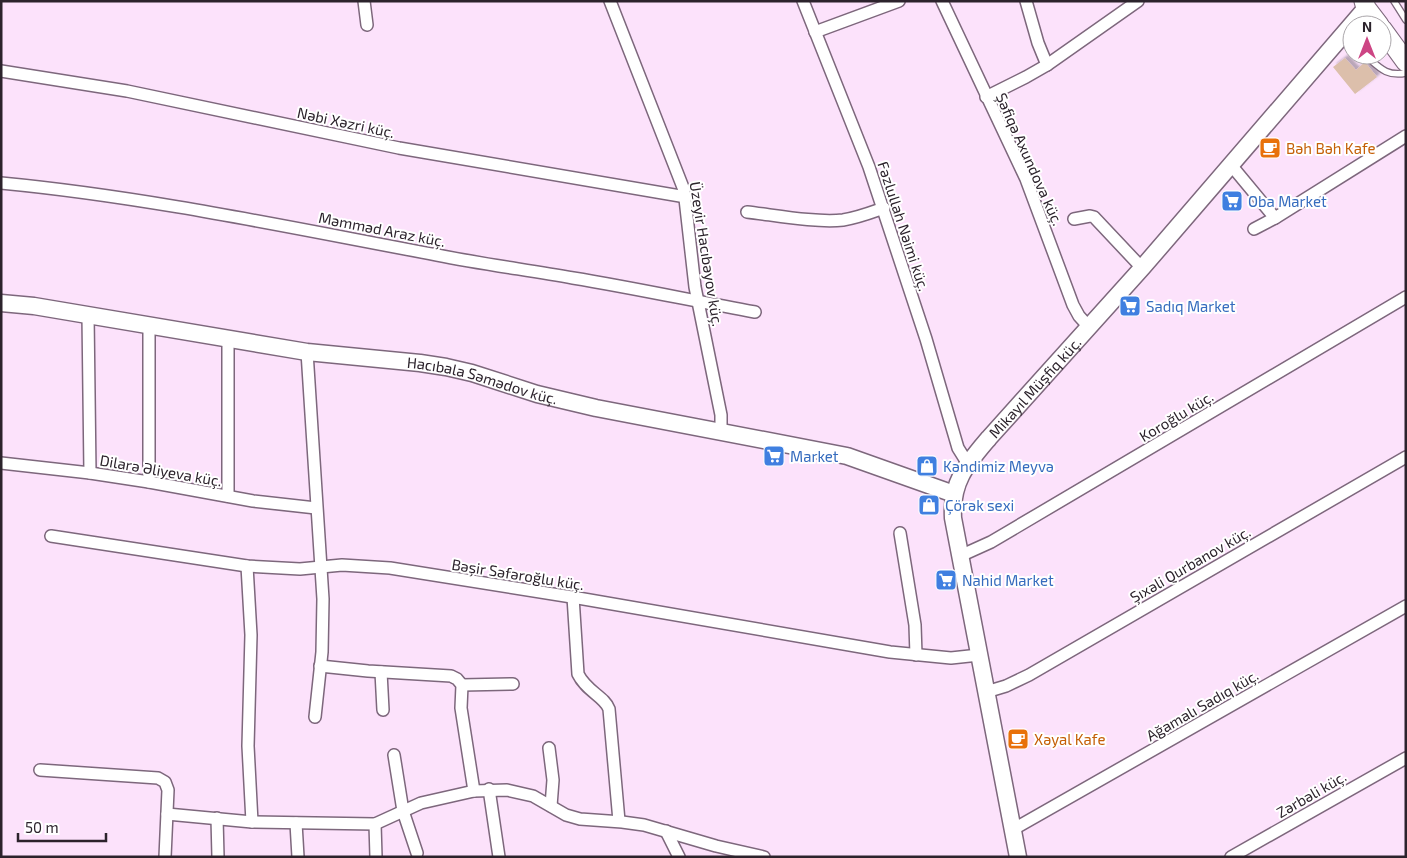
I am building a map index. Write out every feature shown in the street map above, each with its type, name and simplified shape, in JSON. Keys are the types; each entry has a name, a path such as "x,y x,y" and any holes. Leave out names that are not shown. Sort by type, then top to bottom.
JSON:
{"main road":[{"name":"Mikayıl Müşfiq küç.","path":"1018,857 954,518 954,494 961,473 1231,164 1345,37 1367,5"},
{"path":"1392,43 1406,62"},
{"name":"Hacıbala Səmədov küç.","path":"1,303 149,325 307,352 420,362 446,367 472,373 537,394 847,456 954,494"}],"street":[{"path":"364,1 367,25"},
{"name":"Üzeyir Hacıbəyov küç.","path":"610,1 686,197 691,264 721,415 721,432"},
{"name":"Fəzlullah Nəimi küç.","path":"803,1 884,208 926,339 958,448 968,464"},
{"path":"815,32 899,1"},
{"name":"Şəfiqə Axundova küç.","path":"942,1 1026,179 1073,305 1079,316 1089,327"},
{"path":"1026,1 1038,43 1047,65"},
{"path":"986,97 1047,65 1138,1"},
{"name":"Nəbi Xəzri küç.","path":"1,71 127,91 399,148 686,197"},
{"path":"1254,229 1275,218 1406,136"},
{"path":"1231,164 1275,218"},
{"name":"Məmməd Araz küç.","path":"1,183 189,208 439,256 574,278 755,312"},
{"path":"746,212 828,221 862,216 884,208"},
{"path":"1074,219 1094,217 1142,268"},
{"name":"Koroğlu küç.","path":"960,556 991,542 1406,297"},
{"path":"88,316 90,473"},
{"path":"149,325 149,482"},
{"path":"228,338 228,496"},
{"path":"307,352 323,635 315,717"},
{"name":"Şıxəli Qurbanov küç.","path":"986,692 1006,686 1029,675 1406,457"},
{"name":"Dilarə Əliyeva küç.","path":"1,463 90,473 254,501 316,508"},
{"path":"900,533 915,624 916,655"},
{"name":"Bəşir Səfəroğlu küç.","path":"51,536 247,566 300,569 342,565 390,568 573,597 836,644 951,658 979,655"},
{"path":"247,566 251,635 248,746 252,822"},
{"path":"573,597 578,674 584,685 606,702 609,709 619,821"},
{"name":"Ağamalı Sadıq küç.","path":"1012,830 1406,606"},
{"path":"320,666 451,676 457,679 462,684 462,708 474,791"},
{"path":"381,672 383,710"},
{"path":"462,684 513,684"},
{"path":"549,748 553,780 551,806"},
{"path":"394,755 403,811 417,853"},
{"name":"Zərbəli küç.","path":"1231,857 1406,758"},
{"path":"40,770 158,778 165,782 168,790 165,857"},
{"path":"489,789 499,857"},
{"path":"167,814 252,822 375,824 383,822 421,803 474,791 489,789 507,790 533,796 566,815 580,819 619,821 666,831 716,846 764,857"},
{"path":"217,818 218,857"},
{"path":"296,824 298,857"},
{"path":"375,824 376,857"},
{"path":"666,831 679,857"}],"lane":[{"path":"1394,1 1406,20"},
{"path":"1377,65 1384,71 1397,75 1406,73"}],"building":[{"path":"1342,60 1342,65 1351,65 1356,70 1362,65 1367,65 1377,77 1355,94 1333,67"}],"place":[{"name":"Bəh Bəh Kafe","path":"1270,148"},
{"name":"Oba Market","path":"1232,201"},
{"name":"Sadıq Market","path":"1130,306"},
{"name":"Market","path":"774,456"},
{"name":"Kəndimiz Meyvə","path":"927,466"},
{"name":"Çörək sexi","path":"929,505"},
{"name":"Nahid Market","path":"946,580"},
{"name":"Xəyal Kafe","path":"1018,739"}]}
